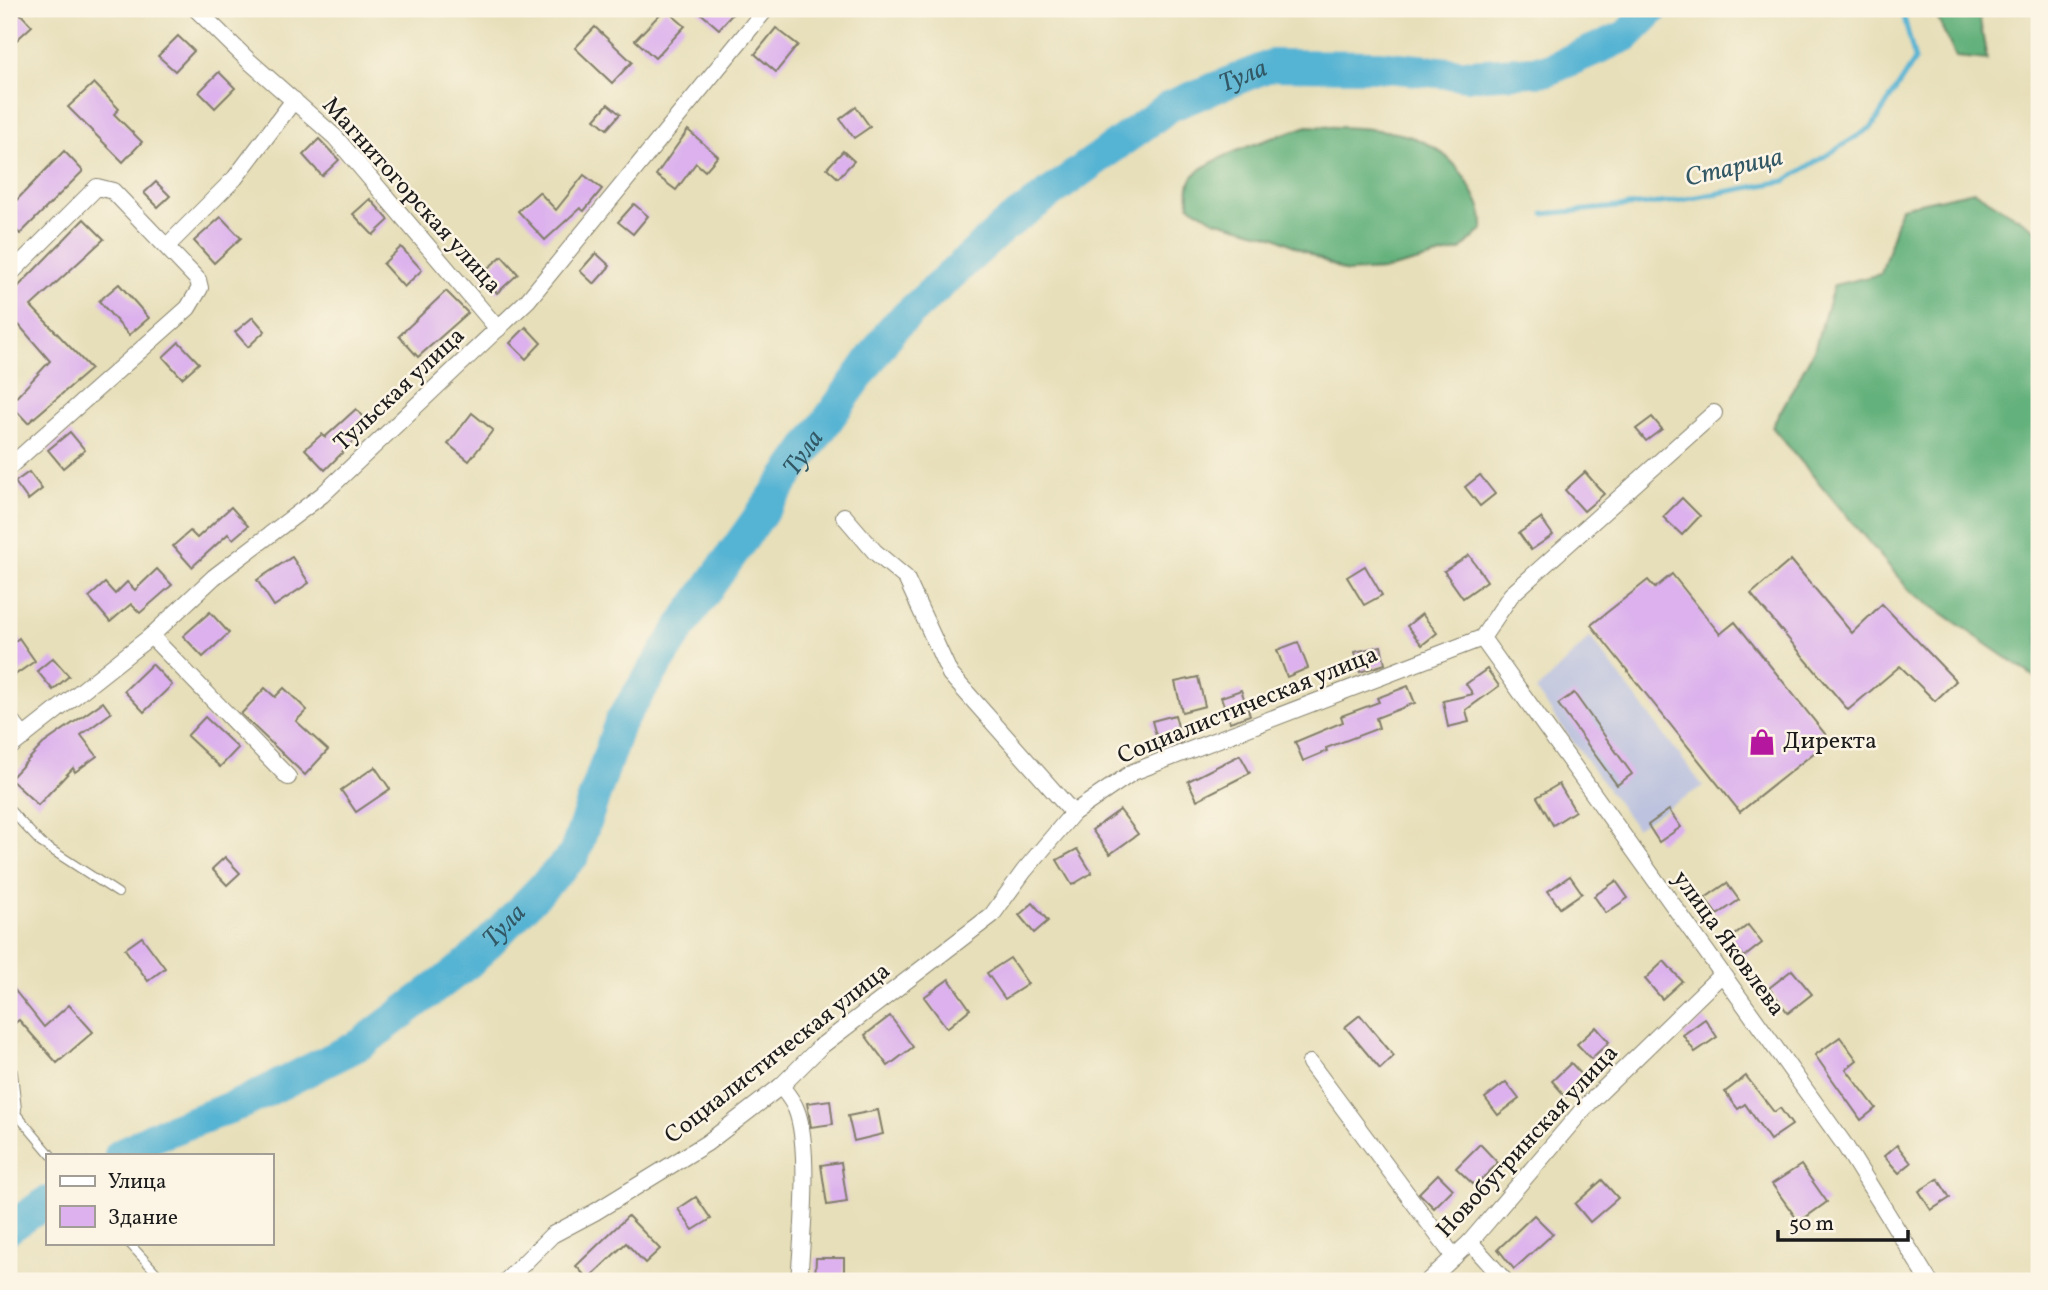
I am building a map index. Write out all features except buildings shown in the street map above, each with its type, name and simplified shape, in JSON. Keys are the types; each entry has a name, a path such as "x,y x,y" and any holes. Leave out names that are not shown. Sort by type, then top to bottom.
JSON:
{"street":[{"name":"Магнитогорская улица","path":"196,9 335,137 498,328"},
{"name":"Тульская улица","path":"9,748 151,636 214,577 322,495 528,300 766,9"},
{"path":"167,246 235,178 294,100"},
{"path":"9,275 97,187 113,191 198,280 200,288 197,297 9,467"},
{"path":"1482,638 1511,595 1714,413"},
{"path":"844,516 875,552 905,578 950,674 1073,813"},
{"path":"151,636 288,777"},
{"name":"Социалистическая улица","path":"506,1281 552,1235 595,1212 707,1143 781,1086 820,1047 992,915 1024,871 1073,813 1133,772 1482,638"},
{"name":"улица Яковлева","path":"1482,638 1844,1144 1929,1281"},
{"path":"9,718 24,737"},
{"name":"Новобугринская улица","path":"1429,1281 1470,1242 1586,1106 1721,975"},
{"path":"1310,1063 1454,1256"},
{"path":"9,1073 13,1110"},
{"path":"781,1086 796,1109 801,1133 804,1190 799,1281"},
{"path":"1470,1242 1505,1281"}],"lane":[{"path":"9,809 41,844 118,893"},
{"path":"13,1110 50,1154"},
{"path":"130,1244 164,1281"}],"shaded area":[{"path":"1590,637 1703,786 1636,828 1536,691"}],"green space":[{"path":"1933,9 1978,9 1987,60 1956,57"},
{"path":"1308,126 1398,133 1437,149 1454,163 1468,183 1481,211 1483,229 1461,250 1385,270 1346,272 1276,237 1214,220 1189,205 1190,181 1212,162"},
{"path":"1974,191 2039,231 2039,680 1910,591 1772,427 1814,350 1834,285 1881,274 1901,207"}],"waterway":[{"name":"Тула","path":"122,1154 155,1136 245,1102 361,1044 471,961 574,855 620,722 689,615 893,328 1002,228 1170,106 1272,65 1377,66 1469,75 1548,70 1626,36 1653,9"},
{"name":"Старица","path":"1544,214 1670,202 1785,181 1872,127 1915,60 1902,9"},
{"name":"Тула","path":"9,1228 46,1203"}],"place":[{"name":"Директа","path":"1762,742"}]}
